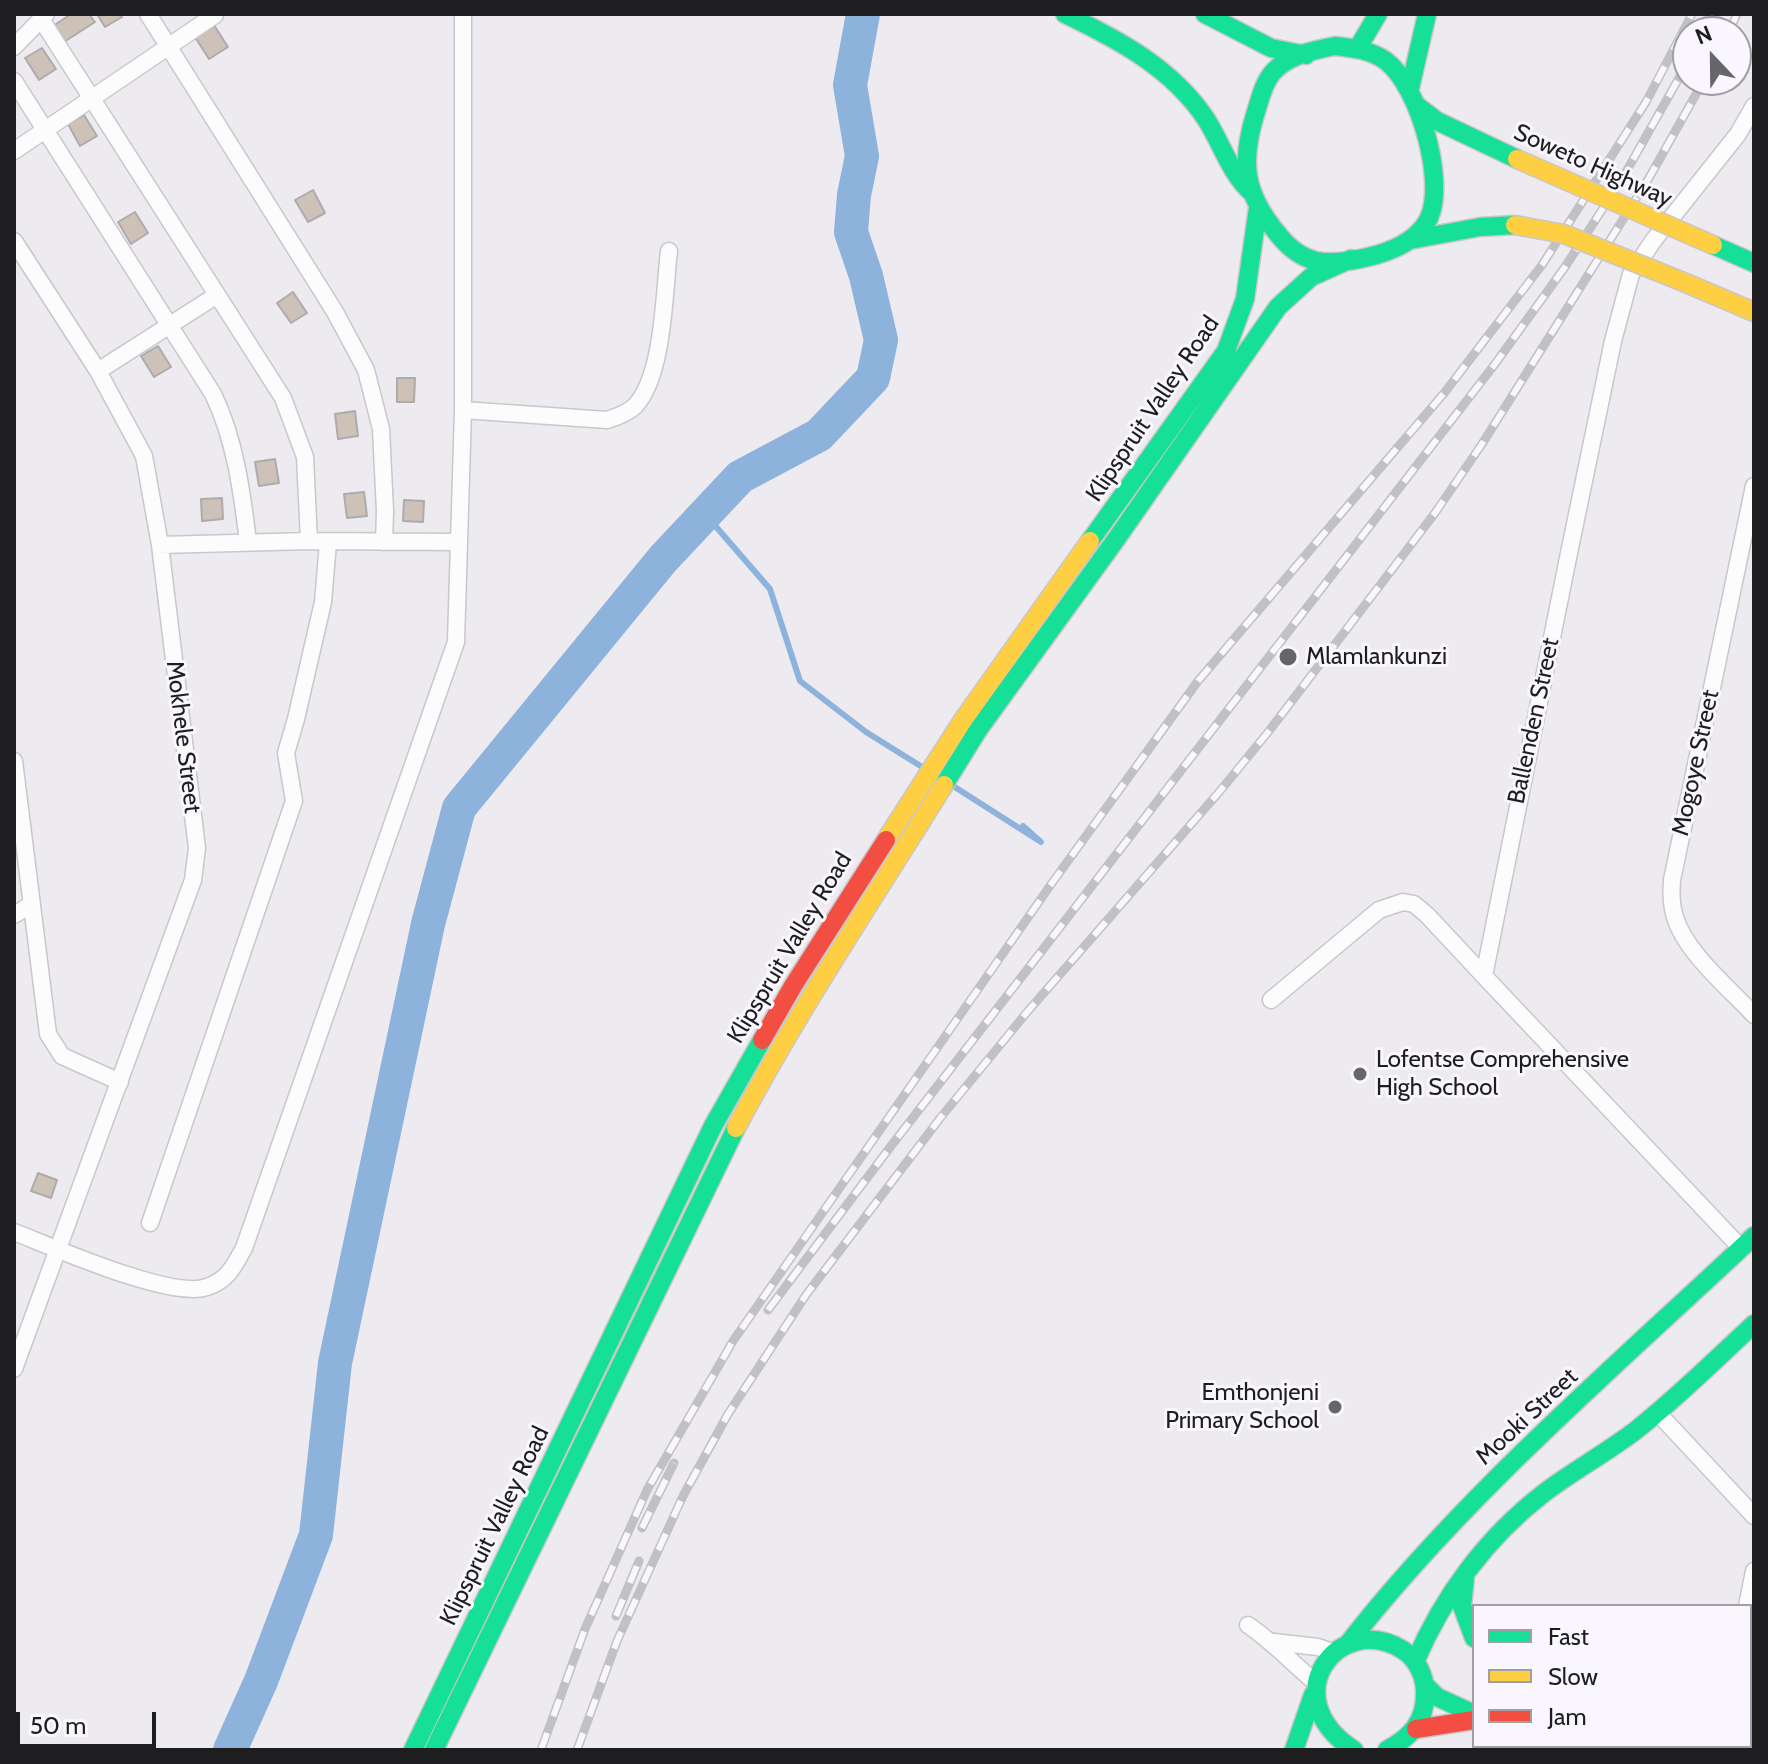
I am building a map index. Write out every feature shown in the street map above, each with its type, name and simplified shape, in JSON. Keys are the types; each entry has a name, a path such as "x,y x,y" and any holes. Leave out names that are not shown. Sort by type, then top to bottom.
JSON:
{"main road":[{"path":"1065,14 1129,45 1159,67 1206,119 1238,179 1279,235 1304,256 1325,262 1379,254 1422,232 1429,220 1435,189 1428,150 1413,97 1384,60 1359,46 1335,46 1281,66 1266,82 1253,122 1249,149 1255,200"},
{"path":"1205,14 1271,48 1306,55"},
{"path":"1359,46 1378,14"},
{"path":"1413,97 1427,14"},
{"name":"Soweto Highway","path":"1413,97 1437,121 1754,263"},
{"name":"Klipspruit Valley Road","path":"434,1750 716,1165 783,1041 916,829 970,725 1226,351 1240,325 1246,304 1255,200"},
{"path":"1408,241 1480,227 1515,225 1564,234 1754,312"},
{"name":"Klipspruit Valley Road","path":"413,1750 713,1126 793,986 900,816 1117,538 1278,307 1311,275 1351,259"},
{"name":"Mooki Street","path":"1315,1687 1325,1664 1487,1488 1747,1242"},
{"path":"1415,1662 1437,1614 1467,1573 1531,1503 1657,1412 1754,1324"},
{"path":"1467,1573 1462,1606 1472,1633"},
{"path":"1341,1649 1370,1640 1383,1641 1402,1649 1415,1662 1426,1686 1437,1697 1472,1713"},
{"path":"1388,1750 1409,1738 1416,1729 1427,1701 1426,1686"},
{"path":"1294,1750 1315,1687"},
{"path":"1315,1687 1318,1716 1323,1727 1341,1744 1354,1750"},
{"path":"1416,1729 1472,1720"}],"street":[{"path":"148,14 335,312 366,370 381,429 384,542"},
{"path":"14,1232 130,1275 186,1290 208,1287 225,1277 244,1248 453,656 457,632 463,410 463,14"},
{"path":"14,151 215,15"},
{"path":"14,47 43,17 283,398 305,457 309,541"},
{"path":"14,81 213,394 225,422 243,502 248,542"},
{"name":"Ballenden Street","path":"1484,976 1620,311 1631,274 1653,241 1746,138 1754,106"},
{"name":"Mokhele Street","path":"14,241 98,371 144,456 160,545 197,848 193,880 14,1369"},
{"path":"463,410 607,420 628,411 645,391 653,374 669,251"},
{"path":"98,371 217,295"},
{"name":"Mogoye Street","path":"1754,486 1671,890 1675,920 1695,951 1754,1015"},
{"path":"160,545 309,541 459,542"},
{"path":"150,1223 294,801 286,753 323,602 328,543"},
{"path":"14,761 46,1025 53,1046 62,1056 120,1082"},
{"path":"1271,1000 1379,910 1403,902 1414,904 1747,1242"},
{"path":"14,915 32,904"},
{"path":"1657,1412 1754,1516"},
{"path":"1747,1604 1754,1571"},
{"path":"1248,1625 1274,1642 1315,1687"},
{"path":"1274,1642 1341,1649"}],"building":[{"path":"71,14 89,14 95,22 64,42 53,26"},
{"path":"97,14 120,14 122,17 105,27"},
{"path":"212,22 228,47 209,59 193,34"},
{"path":"42,48 56,69 39,80 25,58"},
{"path":"84,115 97,136 80,146 68,124"},
{"path":"313,190 325,213 308,222 295,200"},
{"path":"135,212 148,233 131,244 118,222"},
{"path":"293,292 307,313 291,323 277,303"},
{"path":"158,346 171,367 154,377 141,356"},
{"path":"397,378 415,378 414,402 397,402"},
{"path":"355,411 358,436 338,439 335,414"},
{"path":"275,459 279,483 259,486 255,462"},
{"path":"364,492 367,516 347,518 344,494"},
{"path":"222,498 223,519 202,521 201,499"},
{"path":"404,500 424,501 423,522 403,521"},
{"path":"38,1173 57,1180 51,1198 31,1191"}],"waterway":[{"path":"230,1750 261,1681 316,1535 335,1363 428,924 459,808 663,559 740,477 819,435 873,378 881,340 866,276 851,232 862,156 850,85 863,14"},
{"path":"705,514 770,589 800,681 866,732 927,770"},
{"path":"950,784 1041,842 1023,826"}],"railway":[{"path":"541,1750 585,1629 647,1490 733,1341 1052,883 1198,681 1445,392 1542,265 1646,102 1692,14"},
{"path":"768,1310 891,1146 1495,364 1565,267 1622,179 1672,90"},
{"path":"577,1750 617,1641 683,1496 728,1414 806,1295 941,1117 1028,1011 1269,731 1435,513 1482,444 1649,178 1695,96"},
{"path":"642,1528 674,1463"},
{"path":"616,1616 639,1561"}],"traffic: fast":[{"path":"1065,14 1143,57 1177,85 1206,119 1231,166 1251,192"},
{"path":"1205,14 1271,48 1306,55"},
{"path":"1359,46 1378,14"},
{"path":"1410,88 1427,14"},
{"path":"1335,46 1374,54 1398,73 1419,112 1432,159 1434,181 1429,218 1413,237 1376,255 1331,262 1305,257 1281,238 1258,205 1248,178 1247,164 1250,133 1270,76 1280,65 1294,57 1335,46"},
{"path":"1416,105 1437,121 1517,159"},
{"path":"1090,541 1226,351 1245,299 1258,208"},
{"path":"1410,240 1480,227 1515,225"},
{"path":"1713,245 1754,263"},
{"path":"944,785 978,730 1278,307 1311,277 1351,259"},
{"path":"413,1750 713,1126 762,1040"},
{"path":"434,1750 736,1128"},
{"path":"1347,1645 1392,1590 1490,1484 1754,1236"},
{"path":"1415,1662 1453,1591 1486,1548 1523,1510 1651,1418 1754,1324"},
{"path":"1465,1578 1462,1606 1472,1633"},
{"path":"1354,1750 1330,1729 1318,1707 1317,1685 1324,1666 1338,1650 1357,1641 1379,1641 1403,1650 1422,1674 1425,1702 1420,1720 1410,1734 1387,1750"},
{"path":"1426,1686 1437,1697 1472,1713"},
{"path":"1294,1750 1313,1695"},
{"path":"1604,1748 1614,1750"}],"traffic: slow":[{"path":"1517,159 1713,245"},
{"path":"1515,225 1564,234 1686,283"},
{"path":"1686,283 1754,312"},
{"path":"886,840 963,720 1090,541"},
{"path":"736,1128 811,997 944,785"},
{"path":"1490,1750 1494,1748"}],"traffic: jam":[{"path":"762,1040 886,840"},
{"path":"1416,1729 1472,1720"}],"place":[{"name":"Mlamlankunzi","path":"1288,657"},
{"name":"Lofentse Comprehensive High School","path":"1360,1074"},
{"name":"Emthonjeni Primary School","path":"1335,1407"}]}
